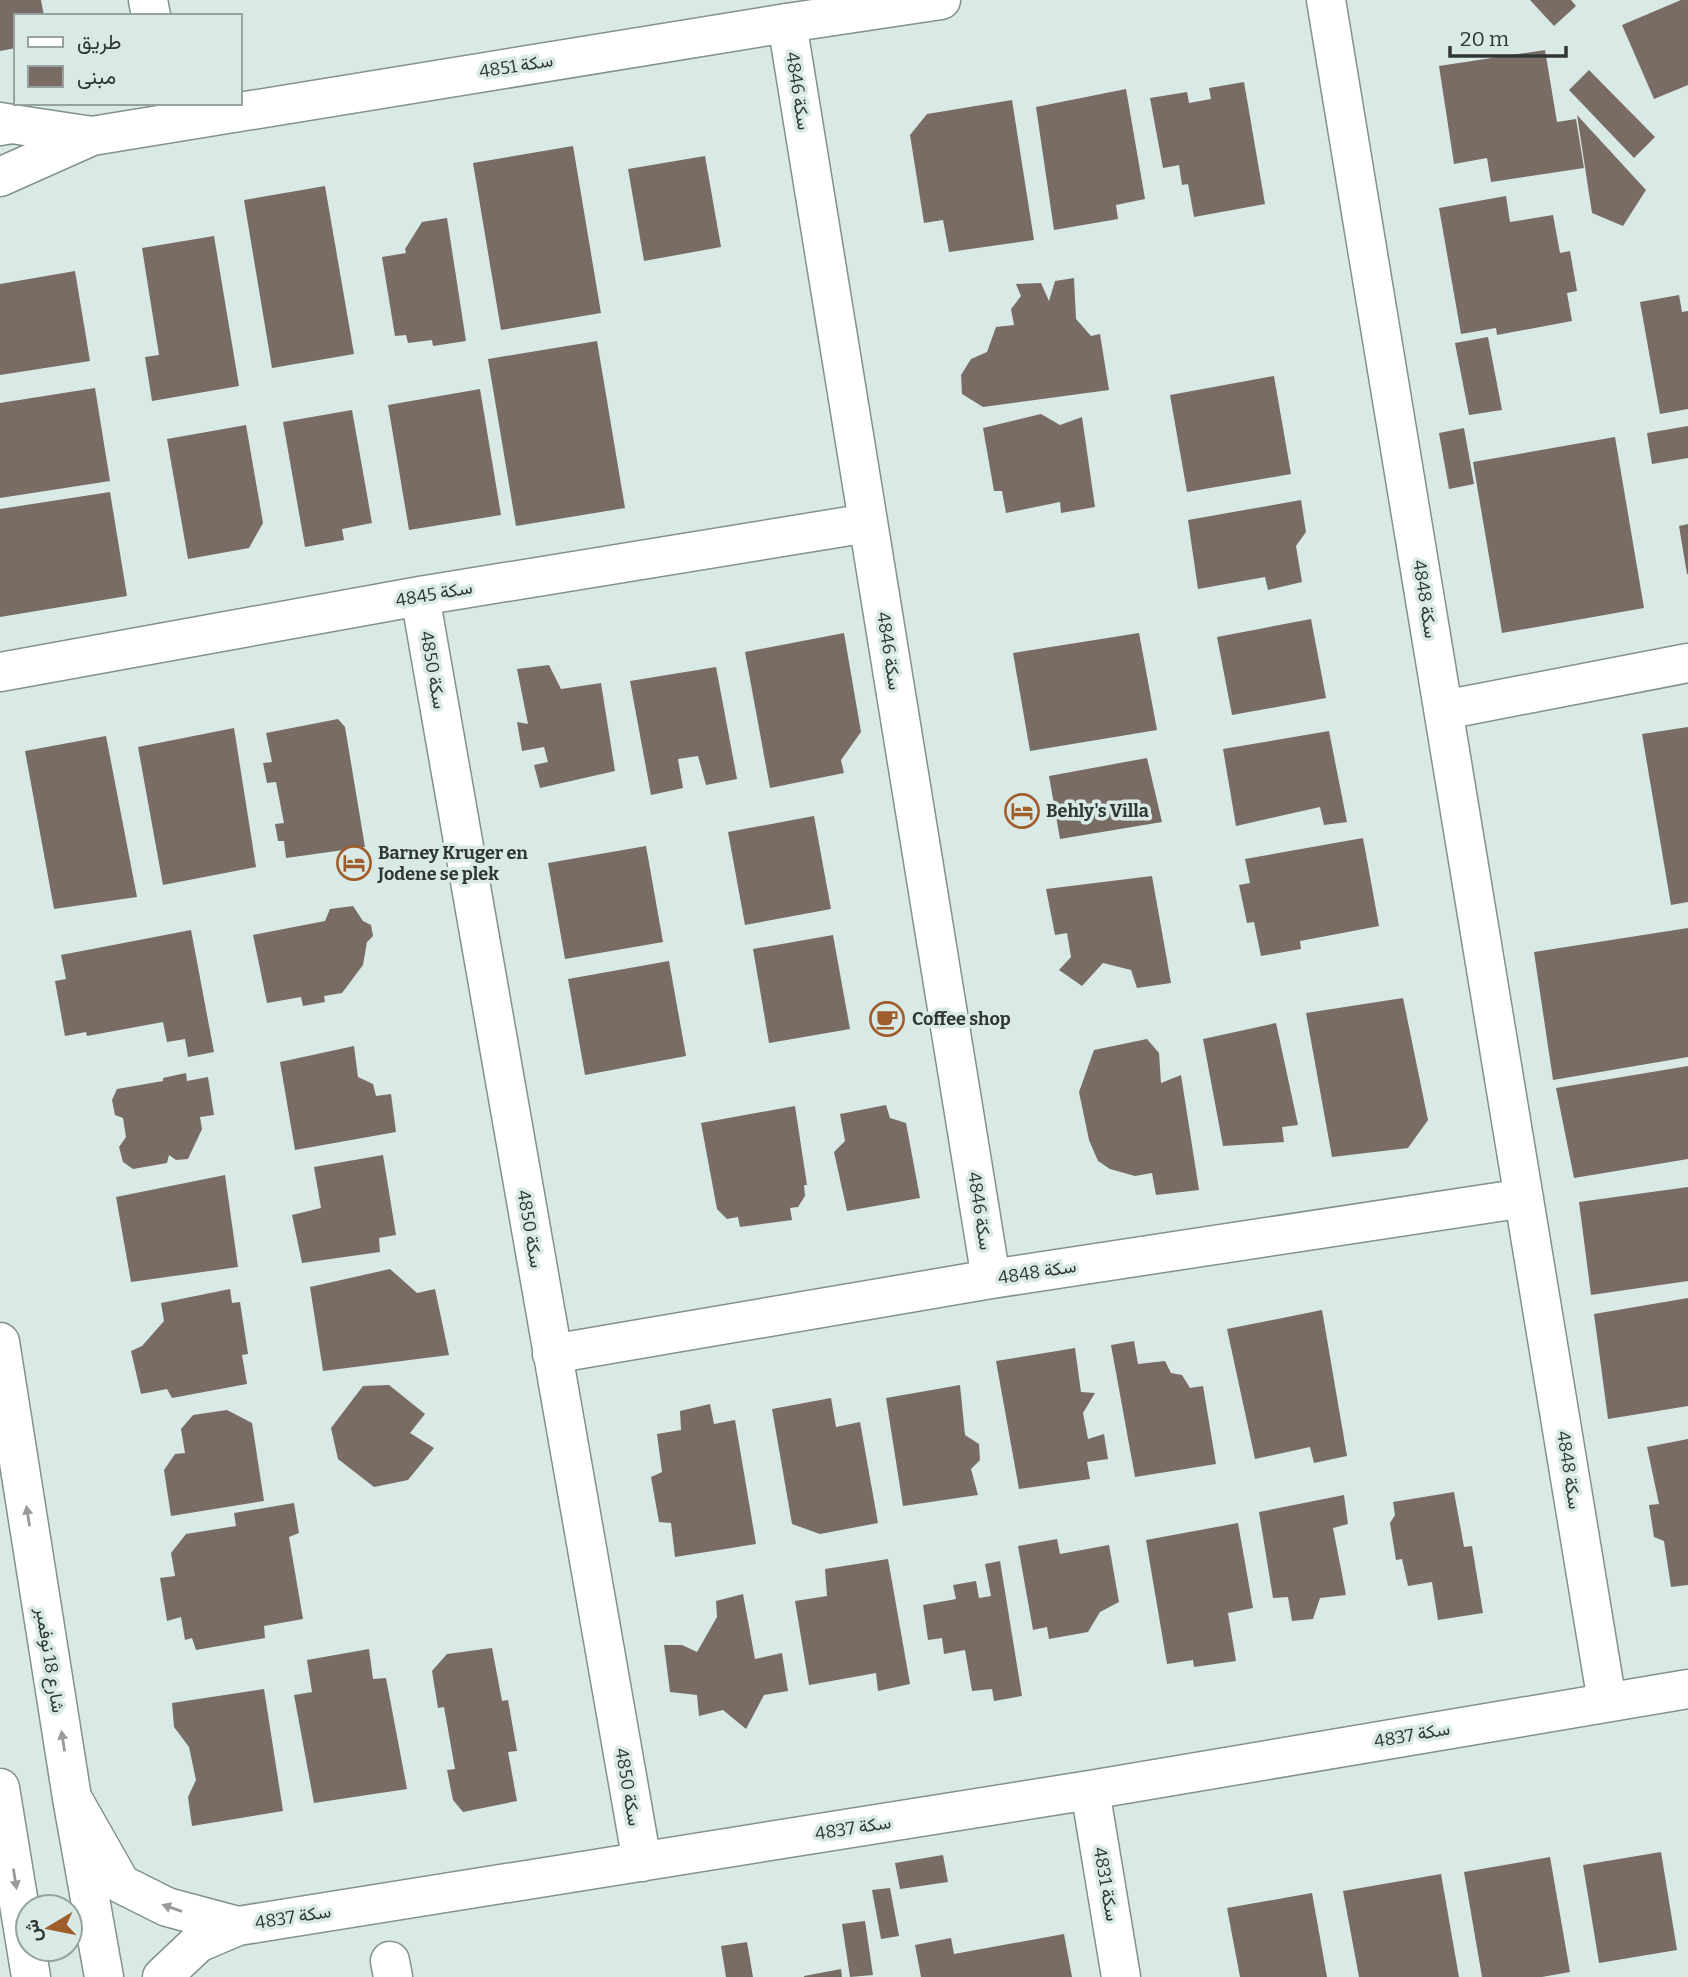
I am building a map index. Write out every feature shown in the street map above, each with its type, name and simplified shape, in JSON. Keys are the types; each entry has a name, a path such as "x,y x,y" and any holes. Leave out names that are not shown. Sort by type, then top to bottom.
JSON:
{"street":[{"name":"سكة 4851","path":"242,102 941,0"},
{"name":"سكة 4848","path":"1326,0 1607,1702"},
{"name":"سكة 4846","path":"787,23 991,1279"},
{"name":"سكة 4851","path":"0,177 92,135 166,113 221,105"},
{"name":"سكة 4851","path":"4,124 92,135"},
{"name":"سكة 4845","path":"0,672 420,596 868,523"},
{"name":"سكة 4850","path":"420,596 642,1862"},
{"path":"1444,710 1688,663"},
{"name":"سكة 4848","path":"552,1354 991,1279 1524,1198"},
{"name":"شارع 18 نوفمبر","path":"0,1342 72,1798 104,1977"},
{"name":"سكة 4837","path":"72,1798 121,1884 167,1907 238,1926 1090,1790 1688,1689"},
{"path":"0,1788 31,1977"},
{"name":"سكة 4831","path":"1090,1790 1121,1977"},
{"path":"162,1977 198,1943 238,1926"}],"building":[{"path":"0,0 41,0 44,14 14,14 14,48 0,51"},
{"path":"1530,0 1571,0 1576,6 1554,26"},
{"path":"1681,0 1688,0 1688,85 1654,99 1622,25"},
{"path":"1545,50 1557,122 1576,119 1584,168 1491,182 1487,158 1454,164 1439,66"},
{"path":"1589,70 1655,137 1634,158 1569,90"},
{"path":"1244,82 1265,204 1194,217 1188,184 1182,185 1179,165 1163,168 1150,98 1187,92 1189,103 1211,99 1209,88"},
{"path":"1126,89 1145,199 1116,205 1118,219 1054,230 1036,107"},
{"path":"1012,100 1034,240 949,252 943,220 924,223 910,135 927,114"},
{"path":"1577,115 1646,190 1623,226 1592,213"},
{"path":"573,146 601,313 501,330 473,163"},
{"path":"705,156 721,247 644,261 628,169"},
{"path":"325,186 354,354 272,368 244,200"},
{"path":"1506,196 1510,222 1553,215 1560,253 1570,251 1577,291 1567,293 1572,321 1497,335 1496,328 1461,334 1439,208"},
{"path":"447,218 466,341 433,346 432,340 408,343 406,335 395,336 382,257 406,253 405,249 422,222"},
{"path":"214,236 239,386 152,401 145,357 159,355 142,248"},
{"path":"75,271 90,361 0,375 0,284"},
{"path":"1074,278 1076,319 1091,336 1100,334 1109,390 983,407 962,394 961,375 971,359 987,352 996,327 1014,325 1011,309 1021,296 1016,284 1041,283 1049,301 1055,281"},
{"path":"1679,295 1682,312 1688,311 1688,409 1660,414 1640,302"},
{"path":"1488,337 1502,410 1469,415 1455,343"},
{"path":"597,341 625,508 516,526 488,359"},
{"path":"1274,376 1291,474 1187,492 1170,395"},
{"path":"95,388 110,481 0,498 0,403"},
{"path":"480,389 501,515 409,530 388,405"},
{"path":"352,410 372,523 342,529 344,540 305,547 283,422"},
{"path":"1041,414 1060,425 1082,417 1095,507 1061,513 1060,502 1006,513 1002,491 994,491 983,428"},
{"path":"246,425 263,523 249,548 188,559 167,439"},
{"path":"1688,426 1688,458 1652,464 1647,433"},
{"path":"1464,428 1474,484 1449,489 1439,433"},
{"path":"1615,437 1644,608 1502,633 1473,462"},
{"path":"110,492 127,596 0,617 0,509"},
{"path":"1301,500 1306,532 1296,546 1302,582 1268,590 1265,577 1198,589 1188,520"},
{"path":"1688,524 1688,574 1687,574 1679,526"},
{"path":"1311,619 1326,698 1232,715 1217,637"},
{"path":"844,633 861,732 841,760 844,773 770,788 745,652"},
{"path":"1139,633 1157,730 1030,751 1013,653"},
{"path":"549,665 561,689 601,683 615,771 540,788 534,765 548,762 544,747 522,751 517,722 528,724 517,669"},
{"path":"716,667 737,779 706,785 698,756 678,759 683,788 651,795 630,681"},
{"path":"338,719 345,727 365,847 286,858 284,841 278,841 275,824 284,823 276,782 267,783 263,763 272,762 266,733"},
{"path":"1688,727 1688,902 1671,905 1642,734"},
{"path":"234,728 256,867 163,885 138,747"},
{"path":"1329,731 1347,822 1324,825 1320,807 1236,826 1223,749"},
{"path":"106,736 137,897 54,909 25,751"},
{"path":"1147,758 1162,822 1060,839 1049,776"},
{"path":"814,816 831,909 745,925 728,832"},
{"path":"1363,838 1379,926 1300,941 1301,949 1261,956 1254,922 1247,923 1239,885 1250,883 1245,859"},
{"path":"646,846 663,942 565,959 548,863"},
{"path":"1152,876 1171,983 1137,988 1131,970 1103,963 1082,986 1059,970 1071,957 1067,933 1055,935 1046,889"},
{"path":"353,906 363,921 371,925 373,936 367,942 363,965 342,993 324,996 325,1002 303,1006 301,997 267,1003 253,935 325,921 330,909"},
{"path":"1688,928 1688,1057 1553,1080 1534,952"},
{"path":"191,930 214,1052 188,1057 185,1039 167,1042 163,1022 87,1036 86,1032 65,1036 55,981 66,979 61,955"},
{"path":"833,935 850,1029 769,1043 753,949"},
{"path":"669,961 686,1056 585,1075 568,979"},
{"path":"1403,998 1428,1120 1408,1148 1332,1157 1306,1013"},
{"path":"1276,1023 1298,1125 1282,1127 1284,1142 1223,1146 1203,1039"},
{"path":"1147,1039 1159,1053 1161,1083 1181,1075 1199,1190 1156,1195 1152,1173 1135,1176 1110,1169 1098,1161 1089,1140 1079,1092 1094,1050"},
{"path":"354,1046 358,1077 373,1084 376,1096 391,1094 396,1132 295,1150 280,1062"},
{"path":"1688,1066 1688,1159 1574,1178 1556,1088"},
{"path":"186,1073 187,1081 208,1077 214,1115 200,1117 202,1129 188,1159 176,1160 169,1155 167,1163 133,1169 123,1162 119,1147 126,1137 123,1118 115,1115 112,1100 117,1089 163,1081 163,1078"},
{"path":"886,1105 890,1118 906,1123 920,1198 847,1211 834,1152 845,1141 840,1114"},
{"path":"795,1106 807,1185 804,1185 805,1196 798,1207 790,1208 792,1220 740,1227 738,1217 727,1219 717,1209 701,1123"},
{"path":"383,1155 396,1235 379,1238 380,1252 302,1263 292,1215 321,1208 314,1167"},
{"path":"225,1175 238,1267 131,1282 116,1197"},
{"path":"1688,1187 1688,1281 1591,1295 1579,1202"},
{"path":"390,1269 417,1293 435,1289 449,1355 323,1371 310,1287"},
{"path":"230,1289 232,1303 240,1302 248,1354 242,1355 247,1384 172,1398 167,1389 141,1394 131,1351 142,1346 164,1321 161,1303"},
{"path":"1688,1298 1688,1406 1608,1419 1594,1314"},
{"path":"1322,1310 1347,1456 1314,1463 1310,1447 1255,1459 1227,1329"},
{"path":"1134,1341 1138,1364 1165,1361 1171,1373 1182,1375 1190,1388 1203,1386 1216,1464 1135,1477 1111,1345"},
{"path":"1075,1348 1081,1392 1095,1393 1083,1413 1088,1439 1104,1434 1108,1459 1087,1462 1090,1479 1019,1489 996,1361"},
{"path":"389,1385 425,1414 410,1433 434,1448 408,1480 374,1487 338,1459 331,1428 363,1386"},
{"path":"960,1385 965,1435 979,1444 980,1460 971,1469 978,1495 903,1506 886,1398"},
{"path":"831,1398 836,1427 860,1422 878,1523 820,1534 792,1524 772,1409"},
{"path":"710,1404 714,1424 735,1420 756,1544 675,1557 671,1523 659,1522 651,1477 662,1472 657,1434 681,1430 680,1411"},
{"path":"227,1410 252,1423 264,1501 171,1516 164,1470 175,1454 185,1453 181,1429 193,1415"},
{"path":"1688,1439 1688,1585 1671,1587 1664,1541 1654,1537 1649,1505 1659,1504 1647,1447"},
{"path":"1454,1492 1464,1547 1472,1546 1483,1613 1438,1620 1432,1582 1408,1586 1402,1559 1396,1560 1390,1523 1395,1515 1393,1502"},
{"path":"1344,1495 1348,1524 1333,1528 1346,1595 1320,1598 1313,1619 1292,1621 1288,1597 1273,1598 1259,1512"},
{"path":"294,1503 299,1533 289,1537 303,1619 264,1626 265,1638 196,1650 192,1638 185,1640 181,1617 167,1621 160,1578 175,1576 171,1553 186,1534 236,1526 234,1513"},
{"path":"1238,1523 1253,1608 1228,1613 1236,1661 1194,1667 1193,1660 1167,1664 1146,1540"},
{"path":"1057,1539 1060,1554 1109,1545 1119,1602 1100,1612 1088,1632 1049,1639 1047,1627 1033,1630 1018,1546"},
{"path":"888,1559 910,1684 878,1691 876,1673 809,1685 795,1601 827,1596 825,1569"},
{"path":"1000,1561 1022,1696 994,1701 992,1689 972,1691 965,1650 944,1654 942,1638 928,1640 923,1605 956,1599 953,1585 976,1581 979,1598 991,1596 985,1564"},
{"path":"743,1594 755,1659 782,1653 788,1691 764,1695 746,1729 723,1710 699,1716 697,1695 670,1692 664,1645 682,1645 697,1652 717,1617 716,1601"},
{"path":"492,1648 502,1701 508,1700 517,1751 508,1752 517,1801 463,1812 453,1800 447,1770 455,1769 444,1707 438,1708 432,1671 447,1654"},
{"path":"369,1649 373,1679 386,1678 407,1789 314,1803 294,1695 312,1692 307,1660"},
{"path":"264,1689 283,1811 192,1826 188,1797 196,1780 189,1747 174,1727 172,1703"},
{"path":"1661,1852 1677,1950 1599,1963 1583,1865"},
{"path":"943,1855 948,1882 900,1889 895,1863"},
{"path":"1550,1857 1570,1972 1542,1977 1482,1977 1464,1872"},
{"path":"1441,1874 1459,1977 1359,1977 1343,1891"},
{"path":"890,1888 899,1936 881,1939 872,1890"},
{"path":"1312,1893 1327,1977 1240,1977 1227,1908"},
{"path":"865,1921 873,1975 850,1977 842,1924"},
{"path":"1064,1934 1072,1977 921,1977 915,1945 951,1938 954,1954"},
{"path":"747,1942 753,1977 726,1977 721,1946"},
{"path":"841,1969 842,1977 804,1977 804,1976"}],"place":[{"name":"Behly's Villa","path":"1022,811"},
{"name":"Barney Kruger en Jodene se plek","path":"354,863"},
{"name":"Coffee shop","path":"887,1019"}]}
